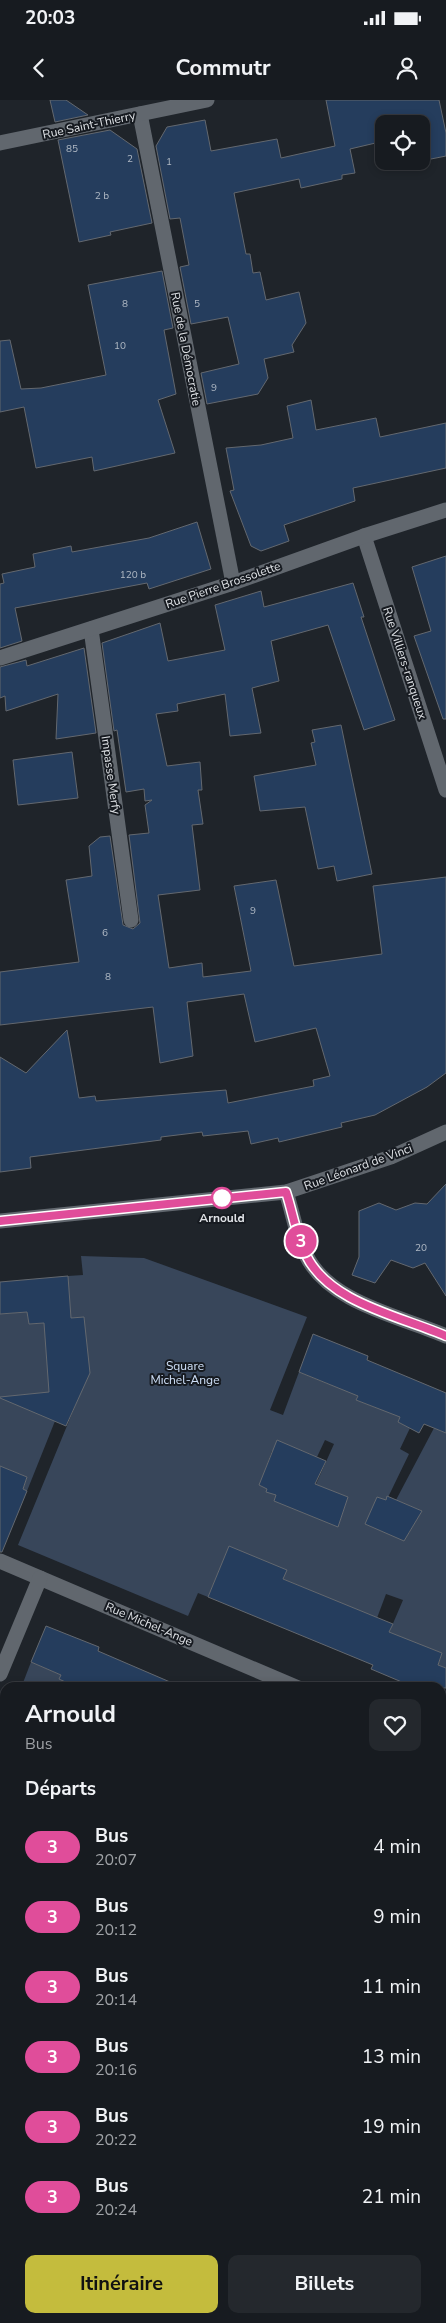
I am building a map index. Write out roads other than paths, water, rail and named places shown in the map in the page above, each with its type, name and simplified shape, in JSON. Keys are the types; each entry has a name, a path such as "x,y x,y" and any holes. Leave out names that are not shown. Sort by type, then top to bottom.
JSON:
{"street":[{"name":"Rue Saint-Thierry","path":"0,143 207,100"},
{"name":"Rue de la Démocratie","path":"140,114 233,583"},
{"name":"Rue Pierre Brossolette","path":"0,658 233,583 364,536 446,510"},
{"name":"Rue Villiers-ranqueux","path":"364,536 446,790"},
{"name":"Impasse Merfy","path":"91,629 131,920"},
{"name":"Rue Léonard de Vinci","path":"0,1221 286,1192 391,1157 446,1132"},
{"path":"286,1192 305,1254 318,1276 337,1292 446,1336"},
{"name":"Rue Michel-Ange","path":"0,1561 284,1682"},
{"path":"0,1674 40,1578"}],"place":[{"name":"Arnould","path":"222,1198"}],"park label":[{"name":"Square Michel-Ange","path":"185,1373"}]}
